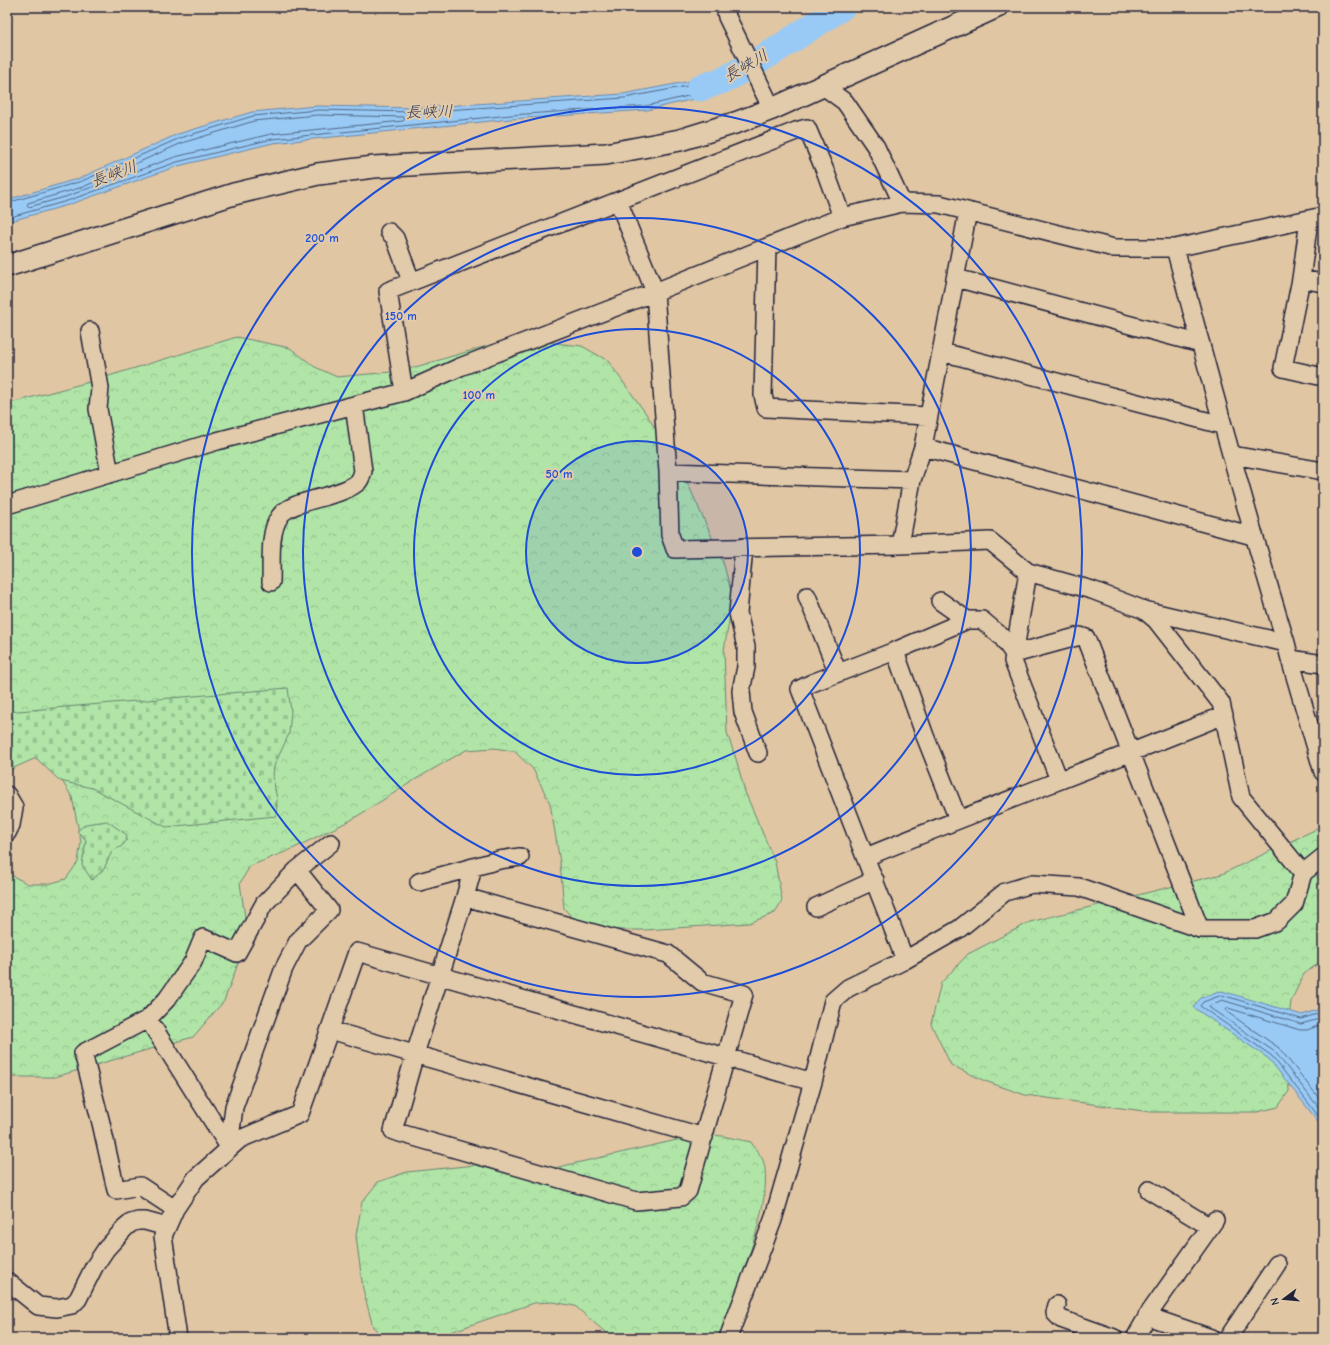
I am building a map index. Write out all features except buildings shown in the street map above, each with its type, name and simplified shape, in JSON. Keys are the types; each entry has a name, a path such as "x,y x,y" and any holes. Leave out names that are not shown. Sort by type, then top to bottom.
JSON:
{"street":[{"path":"7,266 234,194 318,174 374,167 606,154 680,140 738,122 772,109 997,7"},
{"path":"726,12 772,109"},
{"path":"823,86 845,102 850,108 876,147 902,203"},
{"path":"404,392 388,291 807,128 826,173 842,217"},
{"path":"618,201 655,292 668,472 670,535 675,549 990,542 1028,572 1092,590 1144,610 1288,651 1323,664"},
{"path":"7,511 7,505 217,441 404,392 460,367 768,248 842,217 902,203 939,204 1114,248 1175,248 1316,218 1301,279 1283,368 1323,376"},
{"path":"900,545 912,480 923,447 968,211"},
{"path":"397,234 411,282"},
{"path":"768,248 763,395 766,408 928,416"},
{"path":"1175,248 1222,426 1232,455 1254,536 1322,765"},
{"path":"956,278 1201,344"},
{"path":"1301,279 1323,283"},
{"path":"90,331 100,388 98,409 110,474"},
{"path":"942,352 1222,426"},
{"path":"271,582 272,534 280,515 291,507 347,489 360,481 363,471 354,405"},
{"path":"923,447 1254,536"},
{"path":"1232,455 1323,471"},
{"path":"668,472 912,480"},
{"path":"744,547 738,613 746,647 746,667 741,691 743,712 758,753"},
{"path":"1028,572 1013,661 1059,780"},
{"path":"807,596 838,673"},
{"path":"940,601 966,620"},
{"path":"1144,610 1156,620 1221,703 1242,797 1303,873"},
{"path":"905,960 800,689 895,651 966,620 982,620 1002,637 1014,654"},
{"path":"1014,654 1080,636 1086,638 1200,928"},
{"path":"895,651 925,736 958,820"},
{"path":"866,857 1059,780 1132,753 1224,715"},
{"path":"7,794 14,807 11,825 7,833"},
{"path":"175,1209 140,1186 116,1190 101,1122 83,1053 148,1019 167,999 193,962 203,938 237,953 264,904 298,870 331,843"},
{"path":"419,882 499,860 520,857"},
{"path":"728,1338 774,1220 813,1082 833,1000 848,988 905,960 959,929 1005,892 1032,884 1079,887 1200,928 1255,929 1277,921 1294,904 1303,873 1323,857"},
{"path":"465,897 668,954 702,982 744,994 688,1191 681,1197 636,1201 393,1131 415,1054 473,868"},
{"path":"229,1148 234,1107 284,968 298,941 328,910 298,870"},
{"path":"816,907 875,880"},
{"path":"178,1338 163,1236 175,1209 196,1178 240,1139 300,1114 357,952 813,1082"},
{"path":"148,1019 229,1148"},
{"path":"330,1030 704,1137"},
{"path":"1135,1338 1147,1316 1212,1224 1149,1190"},
{"path":"7,1281 38,1306 57,1308 72,1305 78,1299 94,1267 106,1250 131,1223 145,1221 167,1227"},
{"path":"1228,1338 1277,1264"},
{"path":"1056,1305 1055,1313 1061,1319 1114,1338"},
{"path":"1147,1316 1211,1338"}],"green space":[{"path":"237,337 290,348 315,367 337,377 402,371 490,345 545,342 582,346 608,361 647,415 688,484 723,562 733,598 724,650 727,733 745,792 775,862 782,900 775,913 749,923 645,930 598,930 573,919 564,908 560,862 550,803 533,769 514,751 494,748 466,750 351,820 290,850 250,866 240,883 247,931 239,961 224,1001 193,1037 55,1077 13,1077 7,1074 7,873 28,884 48,884 66,879 78,862 81,842 72,797 48,758 7,734 7,404 89,382"},
{"path":"288,688 291,711 289,734 274,766 273,777 277,800 276,816 166,827 92,788 60,781 36,758 7,771 7,712"},
{"path":"107,821 127,835 126,841 122,846 112,851 104,869 92,880 82,865 86,840 77,831 86,824"},
{"path":"1323,826 1323,960 1304,974 1291,1001 1287,1035 1289,1091 1278,1107 1257,1112 1151,1112 1025,1095 985,1081 951,1065 931,1024 941,983 968,954 1030,922 1222,874"},
{"path":"703,1134 751,1142 763,1160 766,1176 764,1197 753,1244 718,1338 614,1338 575,1306 553,1302 534,1303 433,1338 390,1338 382,1336 373,1327 363,1289 356,1236 362,1202 378,1182 407,1172 476,1165 513,1174 537,1172"}],"water":[{"path":"724,72 746,76 711,95 647,110 511,119 273,143 178,166 68,205 7,222 7,200 80,178 178,134 252,112 317,106 416,108 623,94 686,82"},
{"path":"1222,991 1302,1015 1323,1008 1323,1130 1317,1120 1269,1059 1193,1007 1201,998"}],"waterway":[{"name":"長峡川","path":"700,88 726,79 773,52 842,7"}]}
